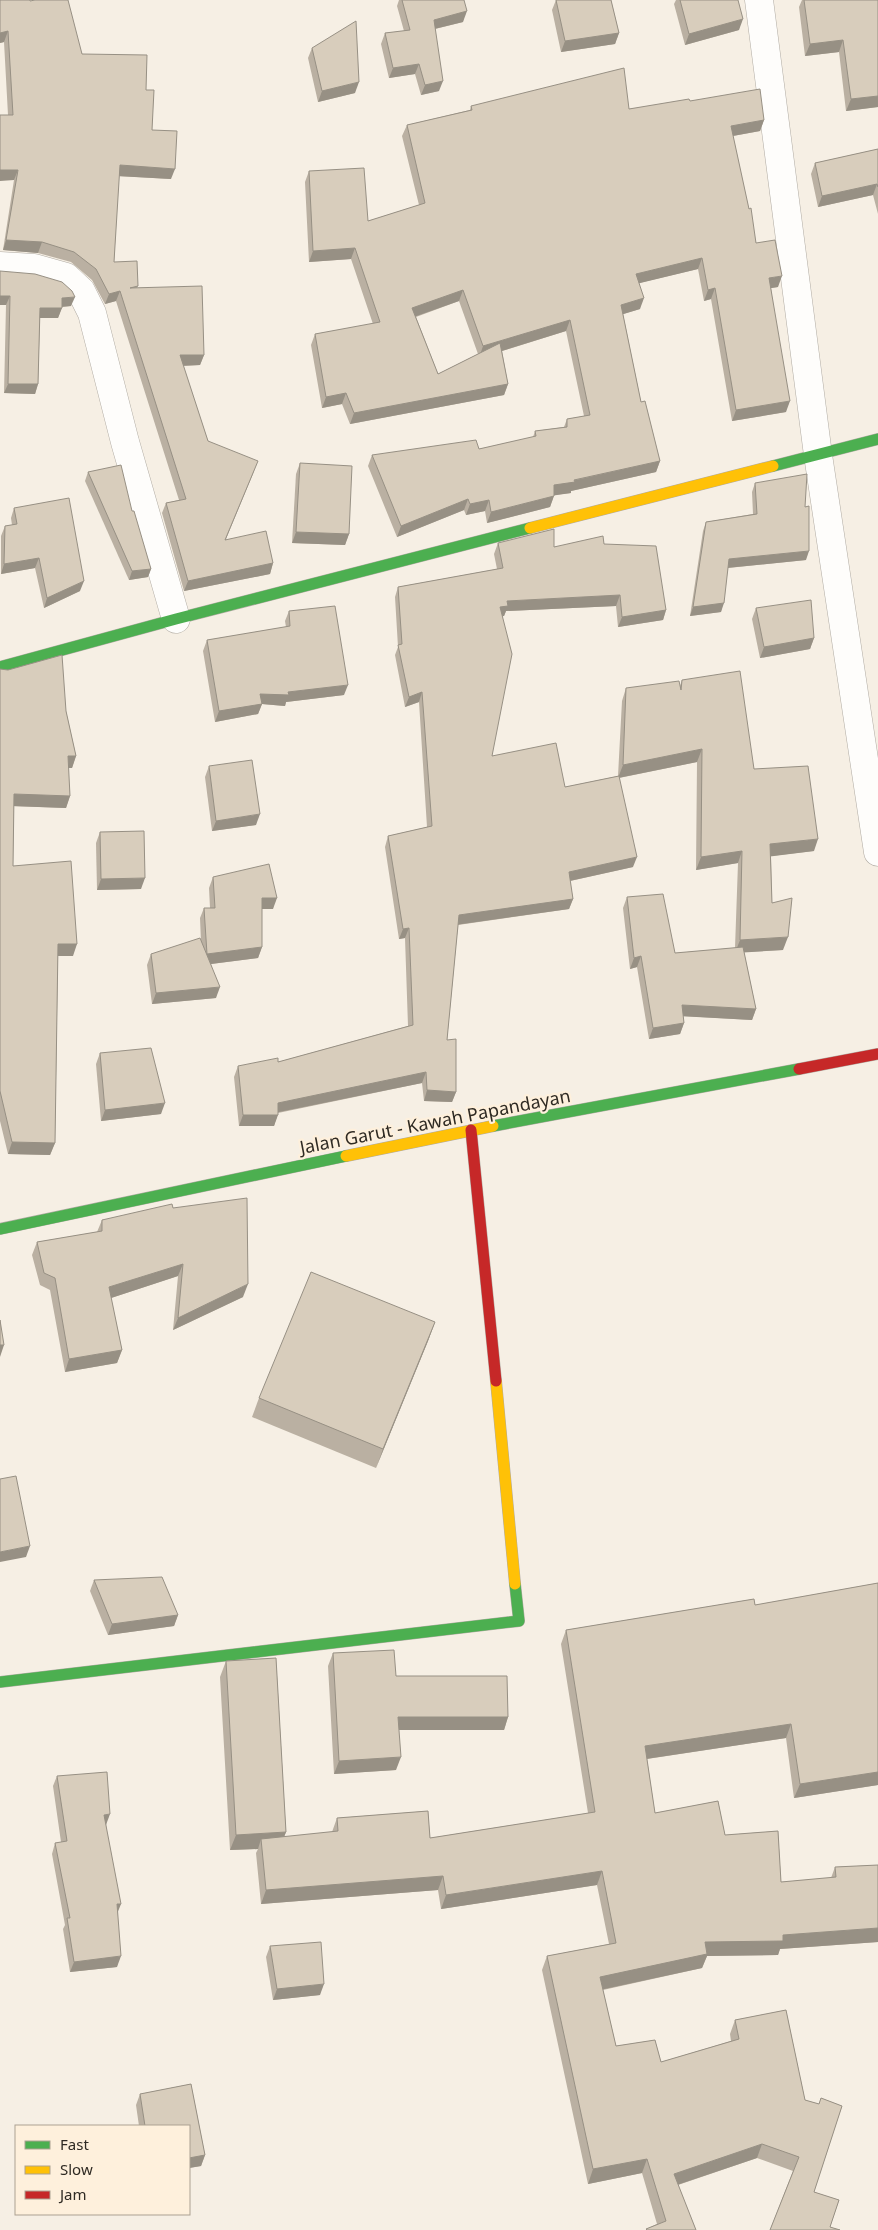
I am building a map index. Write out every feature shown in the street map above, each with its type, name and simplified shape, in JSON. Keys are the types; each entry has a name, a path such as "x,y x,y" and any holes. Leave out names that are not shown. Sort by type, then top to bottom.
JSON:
{"street":[{"path":"759,0 818,456 878,852"},
{"path":"0,266 34,268 66,278 81,291 92,313 125,442 176,619"},
{"path":"0,667 176,619 878,440"},
{"name":"Jalan Garut - Kawah Papandayan","path":"0,1229 471,1130 878,1054"},
{"path":"0,1682 520,1621 471,1130"}],"building":[{"path":"0,0 68,0 82,54 147,55 146,90 154,90 152,130 177,131 175,169 120,165 114,262 137,261 138,286 130,288 202,286 204,355 180,355 208,441 258,461 225,540 266,531 273,563 188,581 166,503 186,499 120,291 109,294 96,269 74,252 42,242 6,240 18,170 0,170 0,115 13,115 8,31 0,33"},
{"path":"402,0 464,0 467,11 434,20 443,81 425,85 419,64 393,68 385,33 410,30"},
{"path":"556,0 611,0 619,33 565,41"},
{"path":"680,0 738,0 743,19 689,34"},
{"path":"804,0 878,0 878,96 851,99 843,40 810,44"},
{"path":"356,21 359,82 322,91 312,48"},
{"path":"624,68 629,109 760,89 764,120 731,126 749,209 751,208 756,243 775,240 782,276 769,278 790,401 736,410 715,288 708,290 702,258 636,274 644,298 621,305 641,402 645,401 660,461 574,480 575,482 554,485 554,496 491,512 489,500 470,504 468,499 401,526 372,455 476,440 479,449 536,436 535,431 567,427 567,419 590,415 570,320 483,346 463,290 412,308 438,374 500,343 508,384 354,413 346,393 326,397 315,334 380,322 355,248 313,251 309,171 364,168 368,221 425,203 407,125 472,110 471,106"},
{"path":"878,149 878,187 877,184 822,196 815,163"},
{"path":"0,271 35,274 62,282 72,291 75,297 62,298 62,308 40,308 38,384 8,384 10,296 0,296"},
{"path":"300,463 352,466 349,534 296,532"},
{"path":"121,465 132,511 134,511 151,569 132,571 88,472"},
{"path":"807,474 805,507 809,506 809,551 729,559 724,603 693,607 706,522 757,514 755,483"},
{"path":"69,498 84,581 47,598 39,558 4,564 5,526 17,524 14,508"},
{"path":"554,529 554,547 603,536 604,544 656,546 666,610 622,617 620,595 507,601 508,606 500,607 512,654 492,756 556,743 565,787 619,776 637,857 569,872 573,899 459,915 447,1040 456,1039 456,1092 427,1090 426,1072 278,1103 278,1115 243,1115 238,1066 278,1058 278,1062 413,1025 409,928 403,929 388,836 432,826 422,692 409,697 398,645 402,644 398,587 503,568 498,543"},
{"path":"811,600 814,638 764,647 756,608"},
{"path":"335,606 348,685 288,692 289,695 260,694 262,704 219,711 207,640 290,626 289,611"},
{"path":"62,655 66,711 76,756 68,756 70,796 14,794 13,866 71,861 77,944 58,944 55,1143 12,1142 0,1091 0,669 8,670"},
{"path":"740,671 754,769 808,766 818,839 770,844 772,903 792,898 788,937 740,940 742,851 701,857 702,749 623,765 626,688 679,681 681,690 682,680"},
{"path":"252,760 260,814 216,821 209,766"},
{"path":"144,831 145,878 101,879 100,832"},
{"path":"269,864 277,898 262,898 262,947 207,954 204,908 215,908 213,877"},
{"path":"663,894 675,953 743,947 756,1009 682,1005 684,1023 653,1028 641,956 634,958 627,897"},
{"path":"200,938 220,987 156,993 151,954"},
{"path":"151,1048 165,1103 105,1110 100,1053"},
{"path":"247,1198 248,1284 178,1318 183,1264 109,1287 122,1350 69,1359 55,1278 44,1273 37,1242 102,1231 102,1220 172,1204 173,1208"},
{"path":"311,1272 435,1322 383,1449 259,1398"},
{"path":"0,1320 4,1345 0,1345"},
{"path":"16,1476 30,1546 0,1552 0,1479"},
{"path":"162,1577 178,1615 112,1624 94,1580"},
{"path":"878,1583 878,1772 800,1784 791,1724 645,1746 655,1813 718,1801 725,1835 778,1831 781,1882 836,1877 835,1867 878,1865 878,1928 783,1935 783,1941 705,1942 707,1954 600,1977 616,2046 655,2040 661,2062 739,2039 735,2020 786,2010 805,2100 819,2104 821,2098 842,2106 814,2192 839,2200 830,2227 840,2230 770,2230 799,2157 762,2144 674,2174 696,2230 647,2230 666,2221 647,2159 593,2169 547,1956 616,1943 602,1871 446,1895 443,1876 266,1890 261,1839 338,1831 337,1818 428,1811 430,1838 595,1812 566,1630 754,1599 755,1605"},
{"path":"394,1650 396,1676 507,1676 508,1717 398,1717 401,1757 339,1761 333,1653"},
{"path":"276,1658 286,1832 236,1835 226,1661"},
{"path":"107,1772 110,1814 104,1815 121,1904 117,1904 121,1956 74,1962 67,1918 70,1918 55,1843 67,1841 57,1776"},
{"path":"321,1942 324,1984 277,1989 270,1946"},
{"path":"191,2084 205,2155 190,2158 190,2125 145,2125 140,2094"}],"traffic: fast":[{"path":"773,466 878,439"},
{"path":"0,667 176,619 530,528"},
{"path":"493,1126 799,1069"},
{"path":"0,1229 346,1156"},
{"path":"0,1682 519,1621 515,1584"}],"traffic: slow":[{"path":"530,528 773,466"},
{"path":"346,1156 493,1126"},
{"path":"496,1381 515,1584"}],"traffic: jam":[{"path":"799,1069 878,1054"},
{"path":"471,1130 496,1381"}]}
